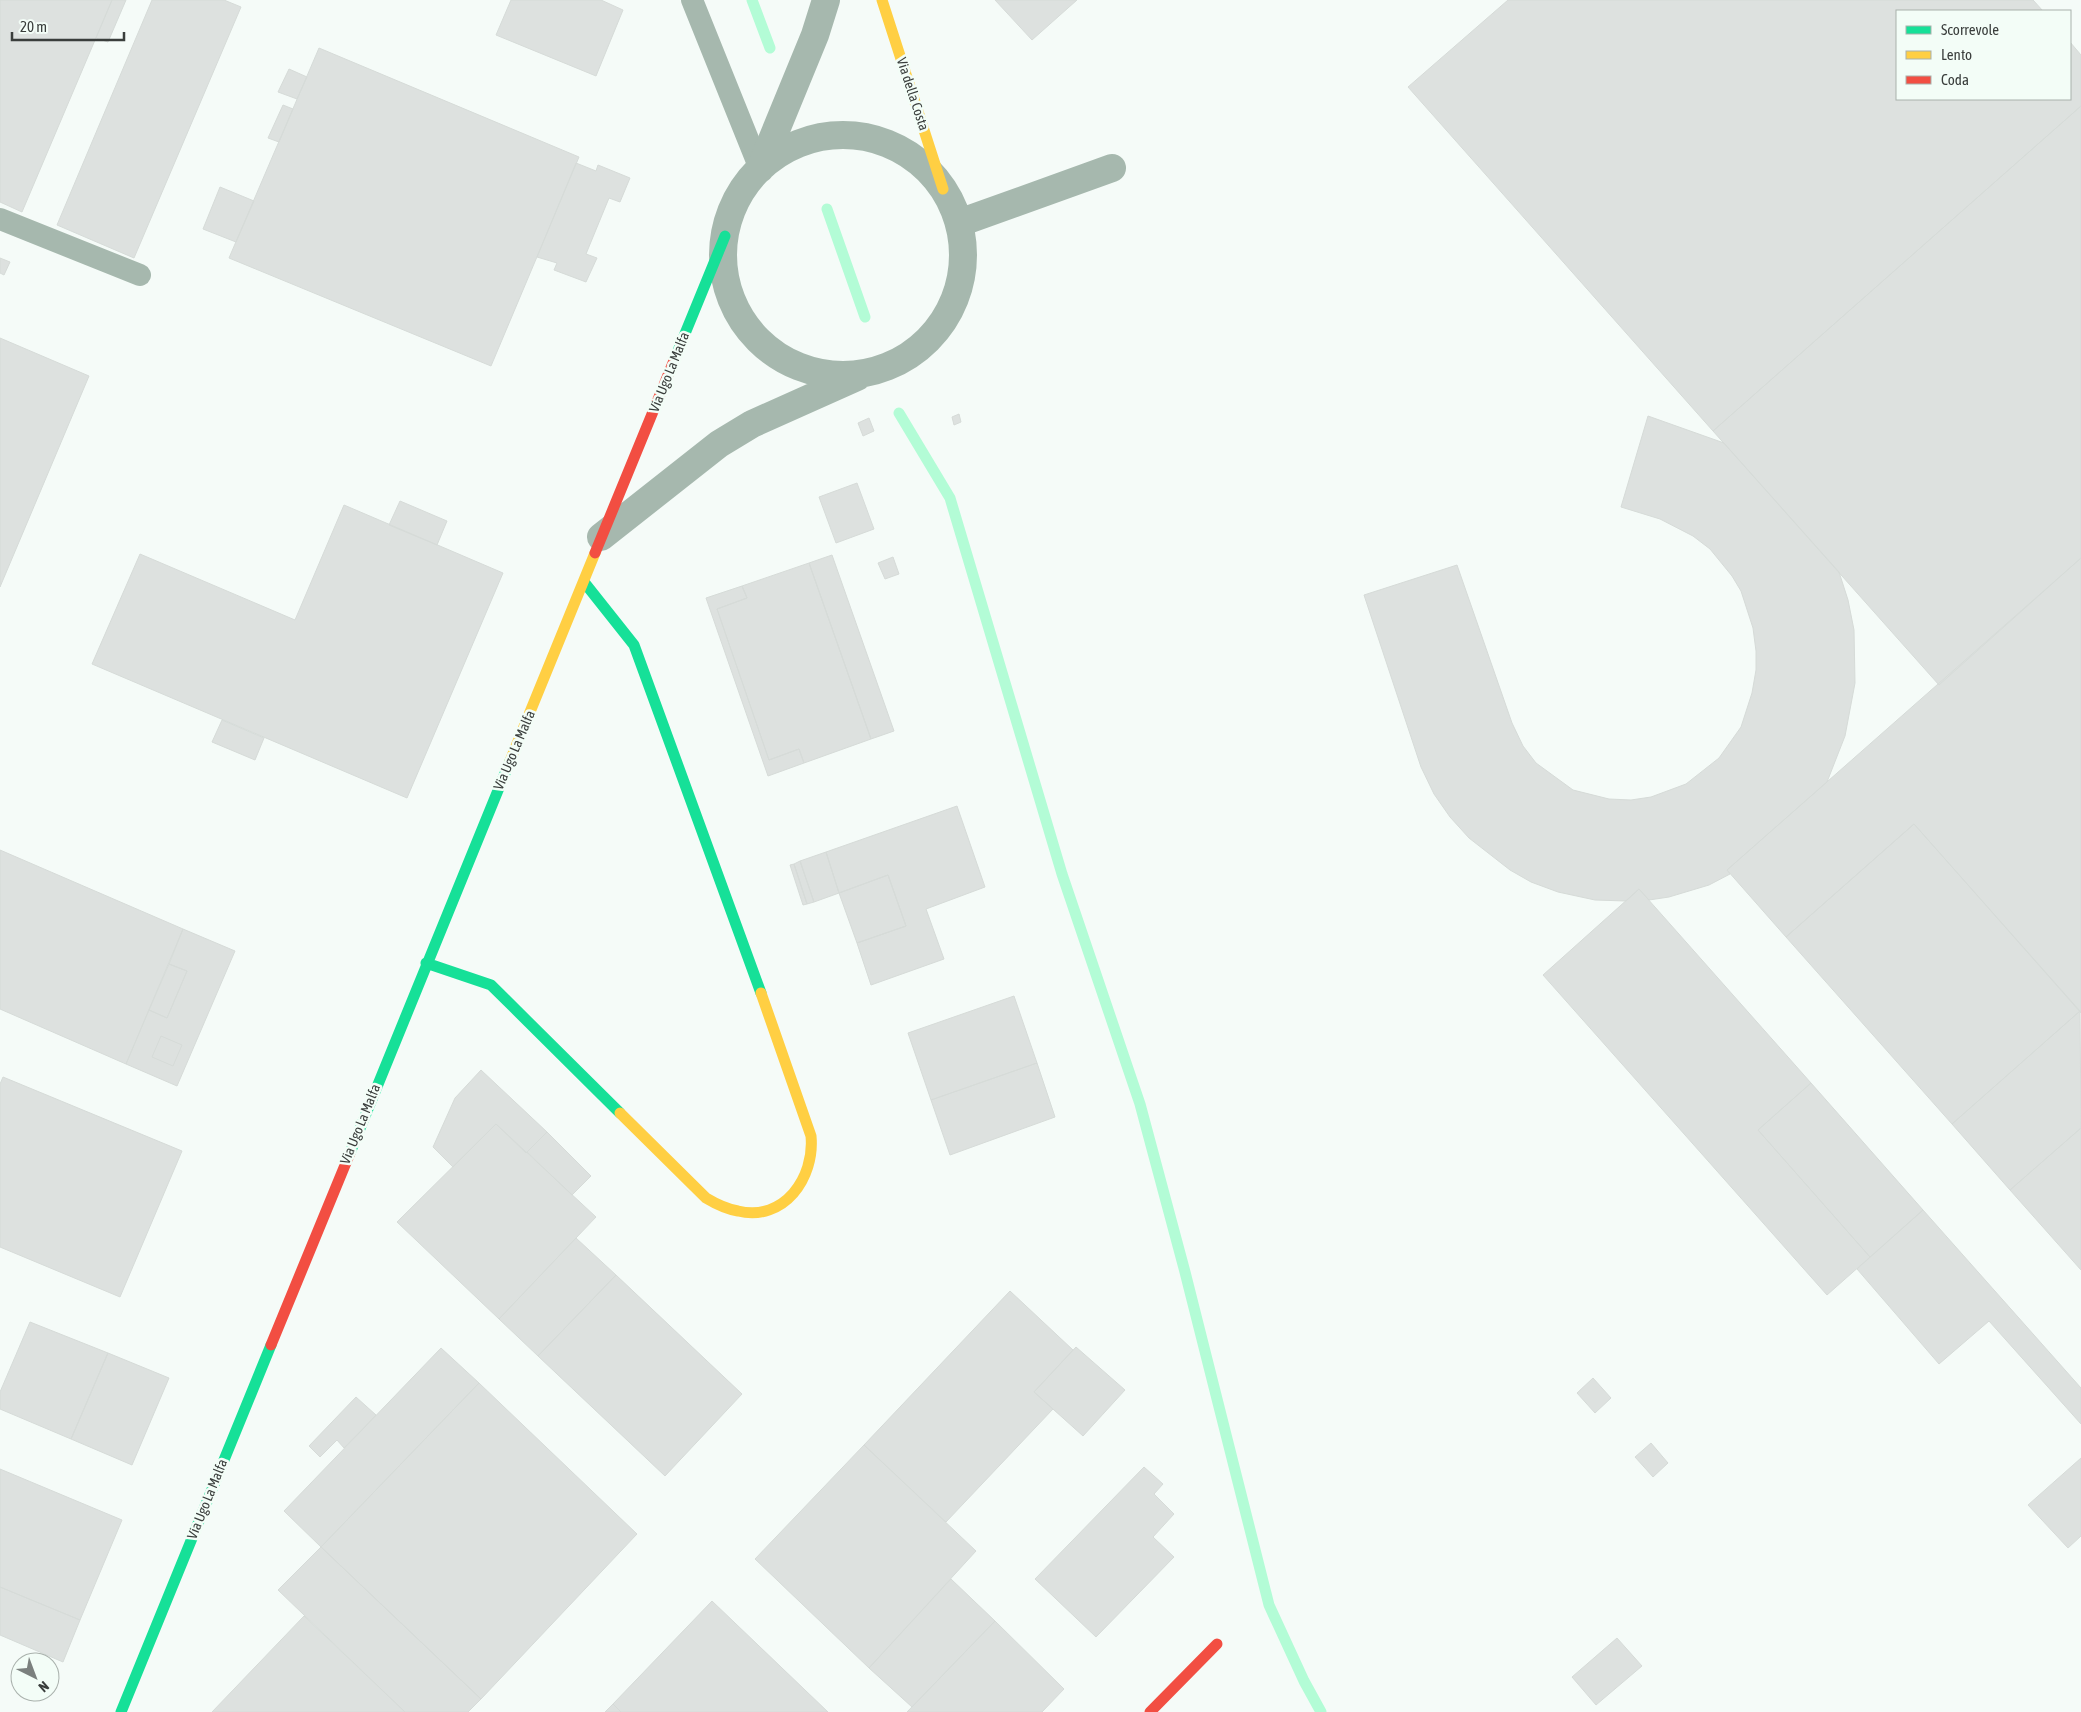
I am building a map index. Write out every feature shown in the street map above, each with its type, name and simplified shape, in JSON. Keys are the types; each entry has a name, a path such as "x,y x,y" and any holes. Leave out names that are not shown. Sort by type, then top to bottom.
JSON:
{"street":[{"path":"760,169 815,35 826,0"},
{"name":"Via della Costa","path":"882,0 944,189"},
{"name":"Via Ugo La Malfa","path":"120,1712 584,582 725,236 731,213 739,196 760,169 778,155 809,140 827,136 856,136 890,144 927,169 944,189 959,222 963,248 962,270 955,298 944,321 916,350 884,368 867,372 832,374 810,370 789,362 763,344 745,324 732,299 724,267 725,236"},
{"path":"959,222 1112,168"},
{"name":"Via Ugo La Malfa","path":"601,537 697,461 752,424 867,372"},
{"path":"426,963 491,985 714,1204 741,1214 755,1214 779,1206 797,1190 803,1181 811,1158 810,1128 634,645 584,582"},
{"path":"1150,1712 1217,1644"}],"lane":[{"path":"692,0 760,169"},
{"path":"0,219 140,276"}],"building":[{"path":"0,0 112,0 22,212 0,202"},
{"path":"112,0 126,0 108,42 96,38"},
{"path":"152,0 224,0 241,7 134,258 57,225"},
{"path":"511,0 601,0 623,10 596,76 496,35"},
{"path":"995,0 1077,0 1032,40"},
{"path":"1508,0 2033,0 2042,10 1896,10 1896,100 2071,100 2071,43 2081,55 2081,106 1713,431 1408,87"},
{"path":"319,48 579,157 491,366 229,258"},
{"path":"289,69 307,77 297,99 278,92"},
{"path":"283,105 293,109 279,142 268,138"},
{"path":"2081,106 2081,558 1939,685 1713,431"},
{"path":"576,163 596,171 598,165 630,178 620,202 609,198 586,254 597,258 586,282 554,270 557,263 537,257"},
{"path":"220,187 254,201 236,242 203,229"},
{"path":"0,258 10,262 4,275 0,273"},
{"path":"0,338 89,376 0,587"},
{"path":"959,414 961,422 954,425 952,417"},
{"path":"1648,416 1724,443 1839,572 1848,600 1854,630 1855,683 1845,736 1827,782 1727,870 1730,874 1709,885 1669,897 1649,900 1639,889 1626,901 1595,900 1558,892 1531,882 1510,870 1469,838 1450,817 1434,794 1421,767 1364,595 1457,565 1512,723 1523,746 1536,763 1573,790 1609,799 1631,800 1651,797 1686,784 1719,758 1741,727 1752,693 1756,670 1756,651 1753,628 1741,591 1732,576 1710,549 1693,536 1660,519 1621,507"},
{"path":"869,418 874,431 863,436 858,423"},
{"path":"857,483 874,529 836,543 819,497"},
{"path":"400,501 447,521 437,545 389,525"},
{"path":"344,505 503,573 407,798 92,664 140,554 295,620"},
{"path":"832,555 894,731 871,739 809,563"},
{"path":"893,557 899,574 885,579 878,563"},
{"path":"2081,558 2081,1013 1914,824 1786,937 1727,870"},
{"path":"809,563 871,739 804,763 799,749 769,760 717,609 747,598 742,586"},
{"path":"742,586 747,598 717,609 769,760 799,749 804,763 768,776 706,598"},
{"path":"222,720 264,738 255,760 212,742"},
{"path":"957,806 985,887 926,909 944,959 871,985 857,943 906,926 888,875 839,893 826,852"},
{"path":"1914,824 2080,1011 1952,1124 1786,937"},
{"path":"0,850 183,929 126,1064 0,1009"},
{"path":"826,852 839,893 814,902 800,861"},
{"path":"800,861 814,902 807,904 794,864"},
{"path":"794,864 807,904 803,905 790,865"},
{"path":"888,875 906,926 857,943 839,893"},
{"path":"1639,889 1811,1083 1758,1130 1870,1257 1827,1295 1543,975"},
{"path":"183,929 235,951 177,1086 126,1064 149,1010 167,1018 187,971 169,964"},
{"path":"169,964 187,971 167,1018 149,1010"},
{"path":"1014,996 1037,1063 931,1100 908,1033"},
{"path":"2080,1011 2081,1128 2010,1190 1952,1124"},
{"path":"161,1036 182,1045 173,1066 152,1057"},
{"path":"1037,1063 1055,1117 950,1155 931,1100"},
{"path":"481,1070 547,1132 526,1153 496,1124 453,1167 433,1147 455,1098"},
{"path":"3,1077 182,1151 120,1297 0,1247 0,1084"},
{"path":"1811,1083 1923,1210 1870,1257 1758,1130"},
{"path":"496,1124 596,1217 499,1319 397,1222"},
{"path":"2081,1128 2081,1270 2010,1190"},
{"path":"547,1132 591,1176 572,1195 527,1152"},
{"path":"1923,1210 2081,1388 2081,1424 1989,1321 1939,1364 1857,1269"},
{"path":"576,1238 616,1275 538,1356 499,1319"},
{"path":"616,1275 742,1394 665,1476 538,1356"},
{"path":"1010,1291 1073,1350 1034,1392 1053,1409 946,1522 864,1445"},
{"path":"30,1322 108,1353 71,1439 0,1409 0,1392"},
{"path":"1076,1347 1125,1390 1083,1436 1034,1392"},
{"path":"441,1348 479,1383 321,1547 284,1511"},
{"path":"108,1353 169,1378 132,1465 71,1439"},
{"path":"1593,1378 1611,1398 1595,1413 1577,1393"},
{"path":"479,1383 637,1534 481,1699 321,1547"},
{"path":"356,1397 376,1415 344,1448 337,1440 320,1457 309,1446"},
{"path":"1651,1443 1668,1463 1653,1477 1635,1457"},
{"path":"864,1445 976,1551 869,1668 755,1559"},
{"path":"2081,1458 2081,1536 2068,1548 2028,1505"},
{"path":"1144,1467 1163,1484 1154,1494 1174,1514 1153,1537 1174,1557 1096,1637 1035,1579"},
{"path":"0,1469 122,1520 80,1620 0,1587"},
{"path":"321,1547 481,1699 468,1712 405,1712 278,1590"},
{"path":"951,1579 995,1621 912,1707 869,1668"},
{"path":"0,1587 80,1620 63,1662 60,1661 60,1652 40,1652 0,1635"},
{"path":"712,1601 828,1712 621,1712 613,1704"},
{"path":"304,1616 405,1712 212,1712"},
{"path":"995,1621 1064,1689 1042,1712 907,1712"},
{"path":"1617,1638 1642,1666 1596,1705 1572,1677"},
{"path":"613,1704 621,1712 605,1712"}],"waterway":[{"path":"752,0 770,48"},
{"path":"827,209 865,317"},
{"path":"899,413 950,498 1062,874 1140,1104 1185,1272 1269,1605 1304,1681 1321,1712"}],"traffic: fast":[{"path":"675,358 725,236"},
{"path":"584,582 634,645 761,993"},
{"path":"350,1153 510,761"},
{"path":"426,963 491,985 620,1113"},
{"path":"121,1712 271,1345"}],"traffic: slow":[{"path":"882,0 943,189"},
{"path":"510,761 595,553"},
{"path":"620,1113 706,1198 729,1209 755,1213 769,1210 782,1203 802,1181 808,1167 811,1152 811,1136 761,993"}],"traffic: jam":[{"path":"595,553 675,358"},
{"path":"271,1345 350,1153"},
{"path":"1150,1712 1217,1644"}]}
